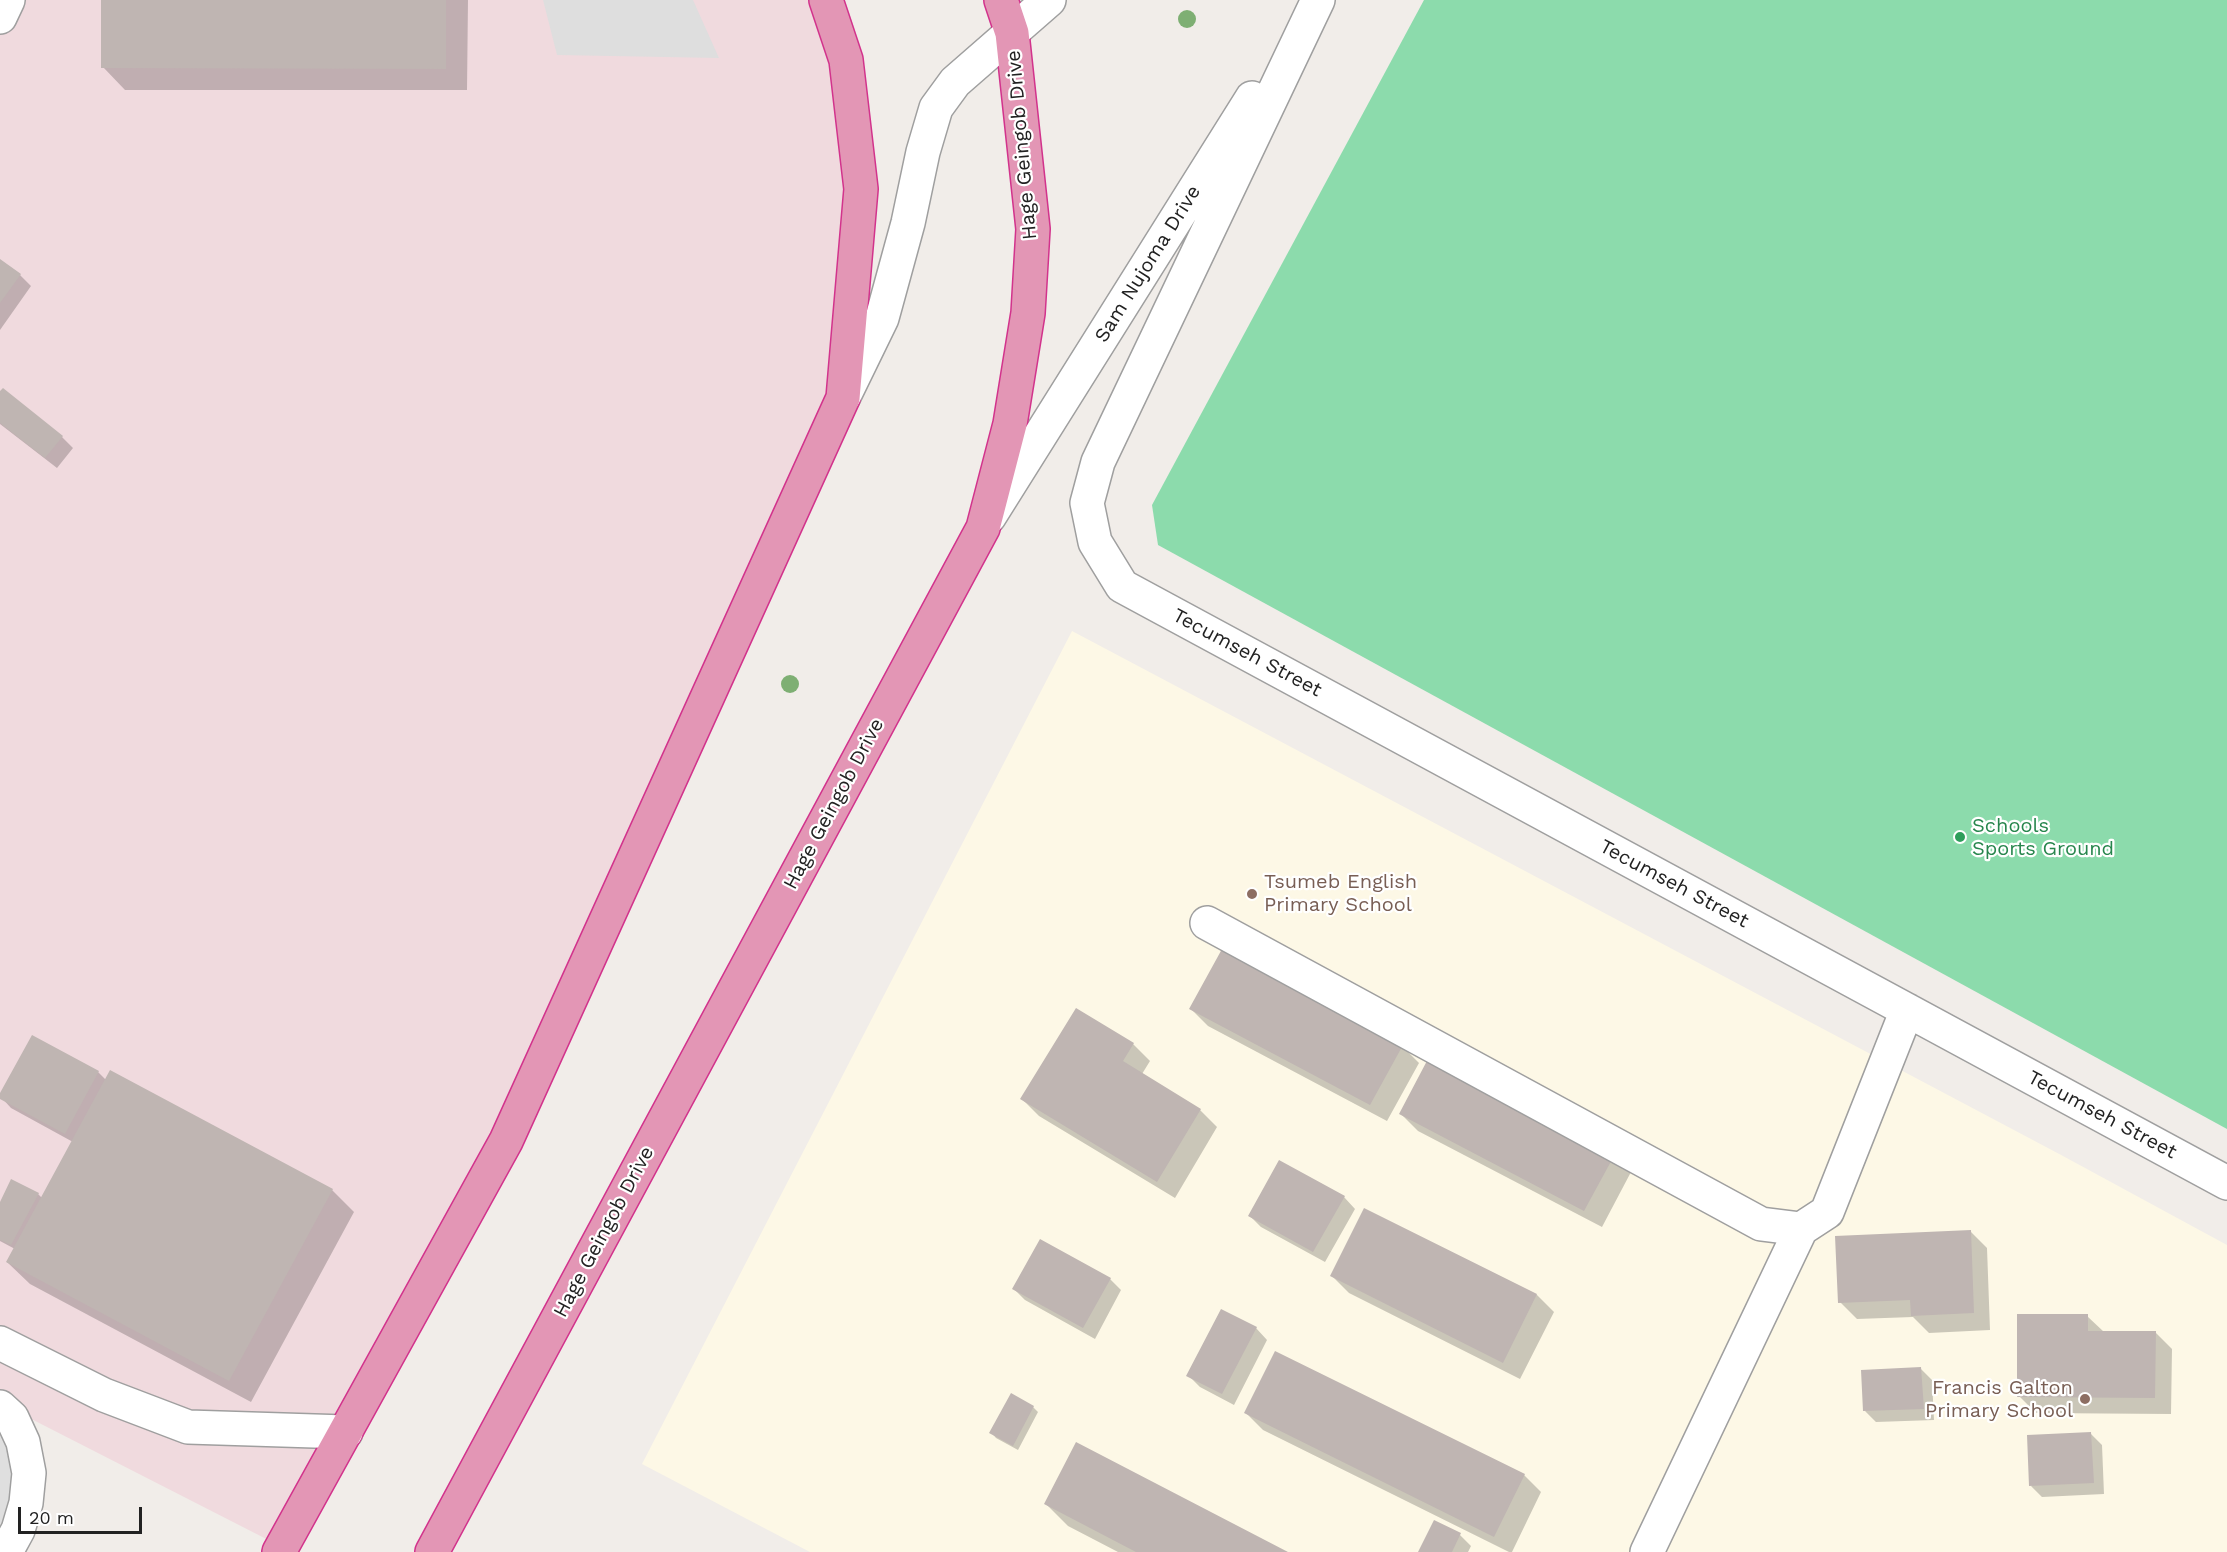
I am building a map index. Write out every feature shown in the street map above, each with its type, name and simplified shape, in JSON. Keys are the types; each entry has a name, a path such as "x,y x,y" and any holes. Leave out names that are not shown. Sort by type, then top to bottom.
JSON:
{"highway":[{"path":"279,1552 506,1141 843,398 861,189 846,60 826,0"},
{"name":"Hage Geingob Drive","path":"432,1552 982,528 1010,424 1028,314 1033,240 1012,33 1001,0"}],"street":[{"path":"0,17 8,0"},
{"path":"843,398 882,318 936,108 955,82 1049,0"},
{"name":"Sam Nujoma Drive","path":"982,528 1313,0"},
{"name":"Tecumseh Street","path":"1318,0 1098,462 1087,503 1095,542 1122,586 2227,1183"},
{"path":"1207,923 1761,1224 1801,1229"},
{"path":"1647,1552 1801,1229 1827,1212 1907,1010"},
{"path":"0,1343 104,1395 188,1426 346,1432"},
{"path":"0,1407 12,1418 23,1442 29,1473 26,1503 18,1530 6,1552"}],"shaded area":[{"path":"0,0 826,0 846,60 843,398 506,1141 282,1547 0,1403"},
{"path":"543,0 693,0 719,58 557,55"},
{"name":"Tsumeb English Primary School","path":"1072,631 2227,1245 2227,1552 810,1552 642,1464"},
{"path":"0,1416 25,1467 0,1552"}],"green space":[{"name":"Schools Sports Ground","path":"1424,0 2227,0 2227,1129 1158,545 1152,505"}],"building":[{"path":"101,0 446,0 446,69 101,68"},
{"path":"0,259 21,274 0,303"},
{"path":"3,388 63,436 45,458 0,423 0,391"},
{"path":"1222,949 1403,1045 1370,1105 1189,1009"},
{"path":"1076,1008 1134,1043 1123,1061 1201,1109 1157,1182 1020,1099"},
{"path":"32,1035 99,1071 65,1134 0,1099 0,1093"},
{"path":"1429,1057 1615,1154 1584,1211 1399,1114"},
{"path":"110,1070 333,1189 229,1381 6,1262"},
{"path":"1279,1160 1345,1196 1313,1252 1248,1216"},
{"path":"11,1179 39,1193 11,1245 0,1240 0,1202"},
{"path":"1364,1208 1537,1294 1503,1363 1330,1276"},
{"path":"1971,1230 1974,1313 1911,1316 1910,1300 1838,1303 1835,1236"},
{"path":"1040,1239 1111,1278 1083,1328 1012,1289"},
{"path":"1221,1309 1257,1327 1222,1394 1186,1376"},
{"path":"2017,1314 2088,1314 2088,1331 2156,1331 2155,1398 2017,1397"},
{"path":"1275,1351 1525,1474 1494,1537 1244,1413"},
{"path":"1921,1367 1924,1409 1863,1411 1861,1370"},
{"path":"1011,1393 1034,1406 1013,1446 989,1433"},
{"path":"2091,1432 2094,1483 2029,1486 2027,1435"},
{"path":"1076,1442 1288,1552 1136,1552 1044,1504"},
{"path":"1434,1520 1461,1533 1452,1552 1418,1552"}],"place":[{"name":"Schools Sports Ground","path":"1960,837"},
{"name":"Tsumeb English Primary School","path":"1252,894"},
{"name":"Francis Galton Primary School","path":"2085,1399"}]}
